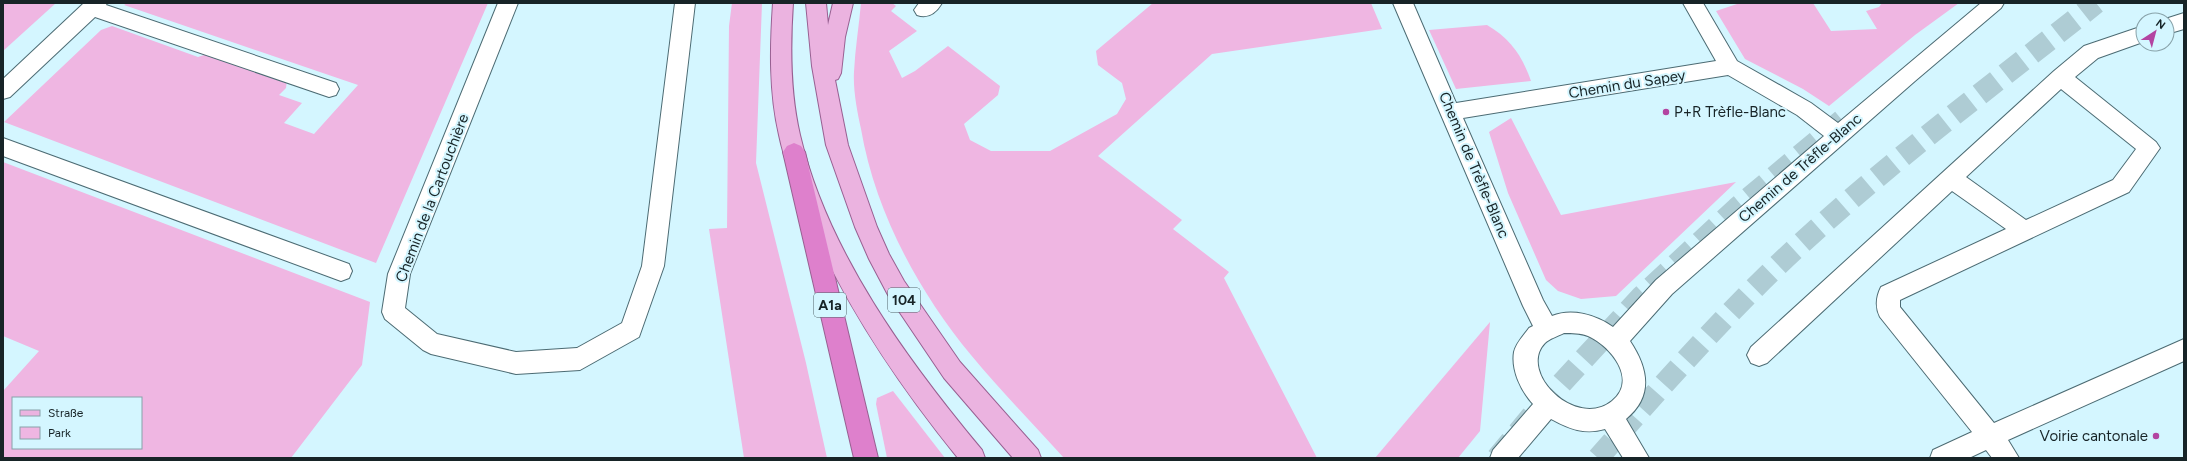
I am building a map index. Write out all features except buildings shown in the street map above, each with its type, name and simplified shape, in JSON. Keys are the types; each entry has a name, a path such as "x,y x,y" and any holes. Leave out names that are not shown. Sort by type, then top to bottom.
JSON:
{"highway":[{"name":"A1a","path":"794,152 866,458"}],"main road":[{"name":"104","path":"783,3 781,58 785,100 794,152 824,229 866,311 915,386 942,422 973,458"},
{"name":"104","path":"816,3 822,66 830,112 837,144 863,221 896,288 952,370 1029,458"},
{"path":"830,112 832,62 843,3"}],"street":[{"name":"Chemin de la Cartouchière","path":"508,3 399,274 393,312 431,343 516,363 580,359 631,330 653,266 685,3"},
{"name":"Chemin de Trèfle-Blanc","path":"1403,3 1534,306 1546,327"},
{"path":"1693,3 1730,67 1804,109 1838,135"},
{"name":"Chemin de Trèfle-Blanc","path":"1615,341 1664,286 1838,135 1994,3"},
{"path":"3,92 95,5 329,89"},
{"path":"1759,355 2061,77 2091,52 2135,37"},
{"name":"Chemin du Sapey","path":"1451,112 1730,67"},
{"path":"2007,458 1888,310 1889,294 2121,186 2149,148 2061,77"},
{"path":"3,147 341,272"},
{"path":"1951,178 2025,231"},
{"path":"1562,323 1581,324 1600,330 1615,341 1626,354 1633,369 1635,384 1632,398 1623,409 1611,417 1596,421 1579,420 1563,414 1548,405 1534,389 1526,371 1526,353 1533,338 1546,327 1562,323"},
{"path":"1942,458 1990,438 2184,350"},
{"path":"1502,458 1548,405"},
{"path":"1611,417 1637,458"}],"green space":[{"path":"3,3 56,3 3,51"},
{"path":"127,3 488,3 376,263 4,122 101,30 112,26 198,57 207,54 287,79 286,88 279,95 302,103 284,123 314,134 358,85 124,5"},
{"path":"732,3 762,3 756,163 806,363 827,458 744,458 709,229 727,228 729,26"},
{"path":"861,3 892,3 896,6 891,11 917,31 889,51 902,78 915,71 948,46 1000,86 998,95 964,124 970,140 991,151 1050,151 1117,114 1126,99 1122,83 1098,65 1096,51 1153,3 1371,3 1382,29 1212,54 1098,156 1182,220 1173,229 1229,272 1224,278 1317,458 1064,458 993,381 952,330 933,304 917,277 901,249 888,220 868,160 854,86 855,55"},
{"path":"1740,3 1813,3 1831,31 1877,29 1866,11 1879,7 1882,3 1959,3 1915,35 1829,106 1803,89 1745,59 1716,11"},
{"path":"1487,25 1503,36 1515,49 1524,64 1531,81 1456,89 1429,30"},
{"path":"1511,118 1561,215 1736,182 1616,296 1581,299 1558,291 1546,280 1508,193 1489,132"},
{"path":"3,162 370,302 362,365 291,458 3,458 3,391 39,351 3,336"},
{"path":"1490,322 1480,431 1458,458 1375,458"},
{"path":"893,391 945,458 887,458 876,404 877,398"}],"tunnel":[{"path":"1598,458 1669,378 1743,300 1830,217 1904,155 2096,3"},
{"path":"1497,458 1535,412 1642,296 1737,208 1846,117"}],"place":[{"name":"P+R Trèfle-Blanc","path":"1666,112"},
{"name":"Voirie cantonale","path":"2156,436"}]}
